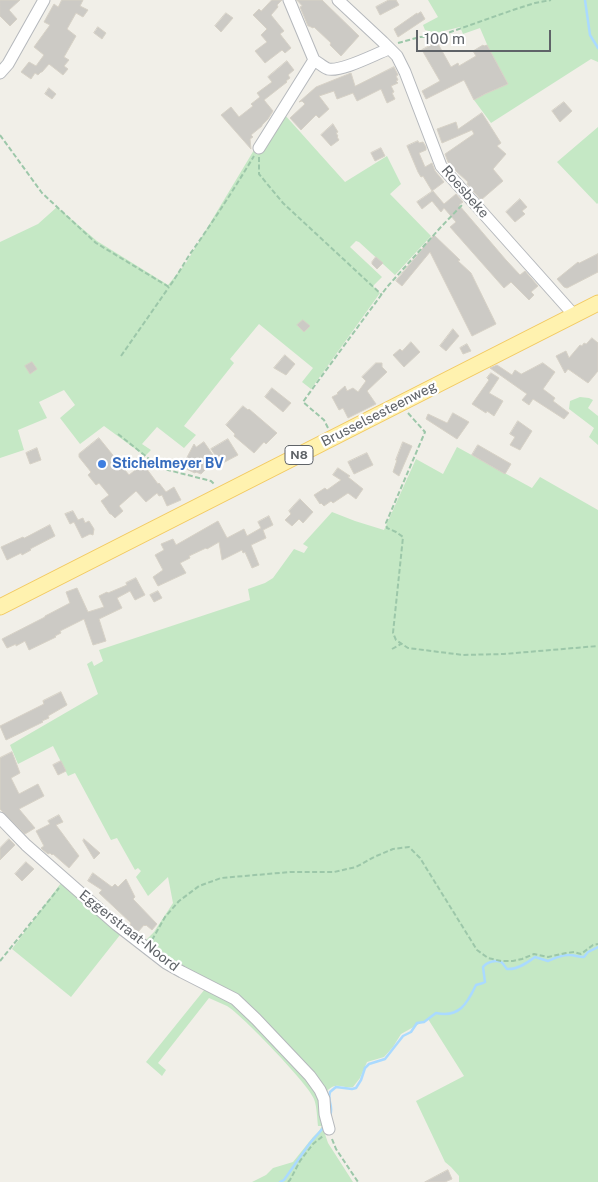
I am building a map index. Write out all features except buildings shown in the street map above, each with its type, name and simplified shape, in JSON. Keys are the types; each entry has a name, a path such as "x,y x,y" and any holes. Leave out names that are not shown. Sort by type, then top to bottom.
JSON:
{"main road":[{"name":"Brusselsesteenweg","path":"0,607 598,304"}],"street":[{"path":"0,73 8,64 44,0"},
{"path":"289,0 314,60 329,69 349,66 389,48"},
{"name":"Roesbeke","path":"338,0 397,56 441,166 574,316"},
{"path":"260,148 314,60"},
{"name":"Eggerstraat-Noord","path":"0,818 26,845 65,880 145,947 182,972 235,999 310,1076 324,1099 329,1129"}],"path":[{"path":"389,48 400,42 420,37 439,36 513,10 551,0"},
{"path":"0,135 42,193 96,243 169,287"},
{"path":"260,148 259,174 283,203 382,295"},
{"path":"121,356 179,274 260,148"},
{"path":"332,438 324,420 303,402 382,295 440,228 469,198"},
{"path":"400,404 425,432 386,523 387,528 403,537 393,633 396,640 408,648 462,655 504,654 598,646"},
{"path":"118,434 158,466 211,481 223,494"},
{"path":"392,649 401,644"},
{"path":"145,947 153,939 165,917 179,901 199,886 221,878 290,872 334,872 356,867 394,849 409,847 420,858 477,950 488,958 513,961 534,954 548,957 574,952 581,954 593,945 598,944"},
{"path":"0,961 65,880"},
{"path":"288,1182 300,1161 313,1144 329,1129"},
{"path":"329,1129 336,1149 358,1182"}],"green space":[{"path":"428,0 598,0 598,62 591,59 491,123 474,100 508,84 480,28 463,34 460,27 436,33 425,30 423,25 438,17"},
{"path":"284,114 345,182 387,156 401,184 390,194 431,236 395,275 359,242 356,241 350,247 382,277 373,286 380,293 311,389 302,382 313,368 259,324 230,359 234,363 184,426 196,435 184,448 157,427 142,444 151,450 145,456 104,426 80,444 60,418 75,405 64,390 39,402 47,418 18,430 24,450 0,458 0,242 38,224 57,207 97,241 168,285 186,263 254,150 259,150"},
{"path":"598,127 598,203 597,204 557,162"},
{"path":"580,397 593,400 588,408 598,416 598,445 589,437 594,428 569,409 570,401"},
{"path":"457,447 532,488 540,477 598,510 598,1182 459,1182 459,1176 445,1162 416,1101 464,1076 428,1019 401,1034 384,1057 367,1062 360,1078 353,1087 334,1086 327,1091 241,1000 162,955 144,942 154,932 173,903 168,877 148,896 136,877 141,871 138,868 135,870 117,838 111,840 75,773 68,776 53,746 18,764 10,745 98,694 87,664 92,661 94,666 103,661 99,650 250,600 248,589 273,578 294,549 304,553 308,547 303,544 332,512 384,530 416,459 443,474"},
{"path":"61,883 120,935 71,997 12,949"},
{"path":"205,989 227,999 239,1009 318,1093 322,1125 328,1143 353,1182 252,1182 266,1175 273,1168 293,1162 322,1126 318,1126 314,1099 301,1080 260,1036 227,1006 209,998 158,1063 166,1070 162,1076 146,1062"}],"waterway":[{"path":"585,0 590,35 598,48"},
{"path":"330,1116 330,1092 336,1087 356,1088 365,1068 369,1064 385,1059 403,1036 411,1032 417,1023 424,1022 436,1013 451,1013 461,1008 476,985 485,982 483,967 486,964 499,961 507,969 511,969 522,966 535,957 548,961 564,955 584,957 588,952 598,947"},
{"path":"280,1182 284,1180 310,1143 324,1127"}],"place":[{"name":"Stichelmeyer BV","path":"102,464"}]}
